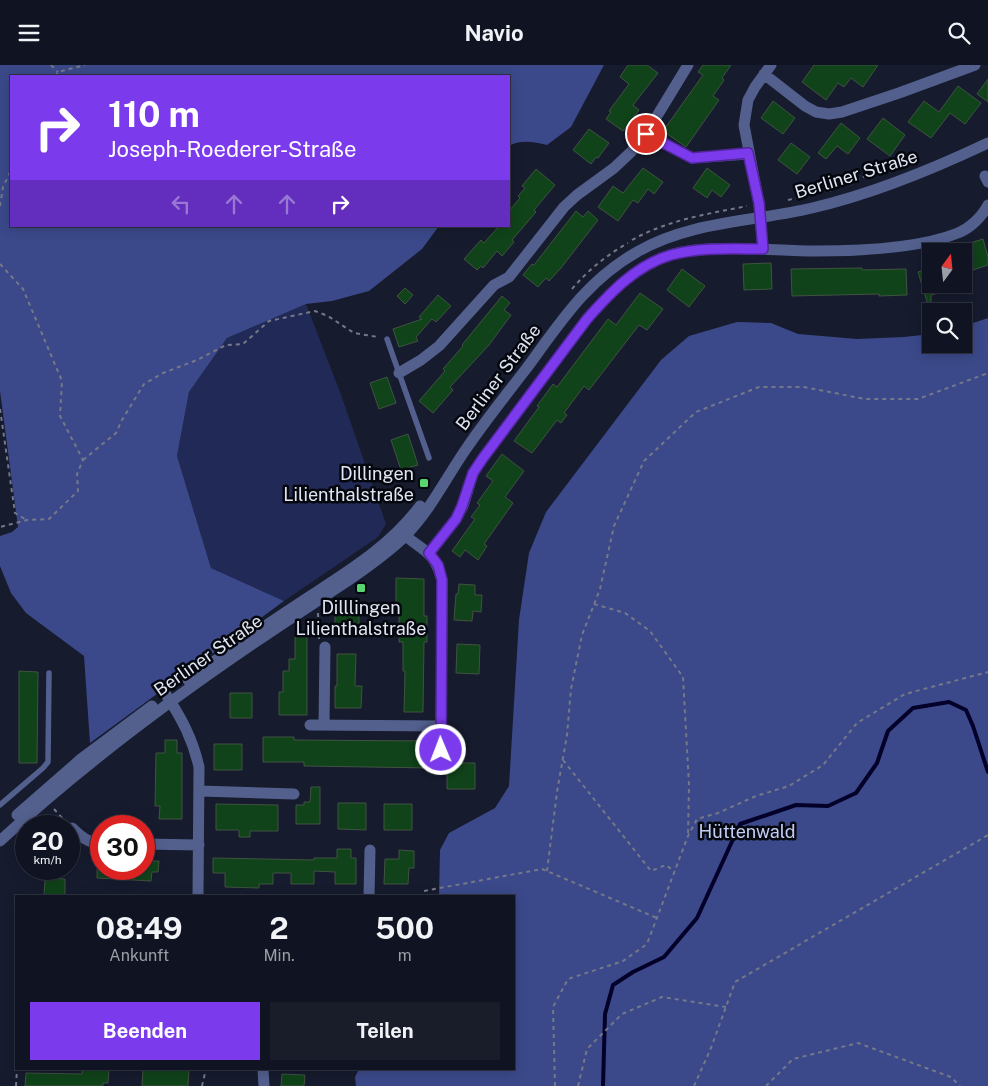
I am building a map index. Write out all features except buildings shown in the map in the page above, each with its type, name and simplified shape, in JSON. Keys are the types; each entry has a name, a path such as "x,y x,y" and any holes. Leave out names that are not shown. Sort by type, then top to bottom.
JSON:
{"street":[{"path":"399,373 421,360 439,346 494,285 509,277 564,207 614,168 631,152 646,134 688,65"},
{"path":"763,249 761,217 744,125 748,100 768,69 805,106 816,112 829,114 842,112 875,101 975,65"},
{"path":"646,134 692,158 748,153"},
{"name":"Berliner Straße","path":"1,834 81,759 372,564 402,533 572,306 592,284 615,265 640,249 668,236 694,229 809,209 841,201 896,183 955,159 988,143"},
{"path":"429,553 456,519 473,473 483,458 587,319 617,287 635,273 670,255 704,250 763,249 816,251 905,245 959,232 974,223 988,205"},
{"path":"402,533 429,553 438,565 442,580 441,750"},
{"name":"Berliner Straße","path":"1,834 250,635 402,533"},
{"path":"324,725 325,647"},
{"path":"169,699 186,727 195,747 199,767 198,895"},
{"path":"310,725 440,727"},
{"path":"200,791 294,794"},
{"path":"155,844 199,845"},
{"path":"369,895 370,850"},
{"path":"263,1070 264,1086"}],"lane":[{"path":"388,339 429,458"},
{"path":"0,805 48,762 49,673"}],"path":[{"path":"51,65 58,72"},
{"path":"55,75 58,72 85,65"},
{"path":"0,206 3,187 10,172"},
{"path":"0,263 23,289 62,381 60,416 83,459"},
{"path":"0,527 26,520 49,519 78,491 77,474 83,459 116,433 144,384 163,373 197,360 226,345 243,344 269,321 315,311 328,316 354,333 388,339"},
{"path":"547,871 557,791 567,735 571,689 582,635 600,589 614,526 644,461 696,412 759,387 804,387 865,399 918,399 988,373"},
{"path":"0,409 15,513 26,520"},
{"path":"317,601 319,641 325,647"},
{"path":"594,604 625,613 650,631 682,677 689,785 688,837"},
{"path":"556,1086 553,1007 568,979 623,961 647,944 696,819 718,813 756,796 788,786 823,765 858,723 904,694 988,672"},
{"path":"562,760 651,871 666,865 675,872"},
{"path":"45,800 59,815"},
{"path":"694,1086 712,1048 735,982 988,835"},
{"path":"424,891 542,869 657,918"},
{"path":"578,1086 587,1049 622,1014 662,997 726,1007"},
{"path":"766,1086 793,1059 858,1043 951,1077 960,1086"},
{"path":"16,1086 17,1070"},
{"path":"202,1086 206,1070"}],"shaded area":[{"path":"306,304 340,392 386,524 378,537 284,601 211,568 177,456 189,392 227,338"}],"green space":[{"path":"0,65 604,65 571,127 547,145 523,142 510,146 510,75 10,75 10,227 438,227 422,249 369,291 332,301 306,304 227,338 189,392 177,456 211,568 284,601 90,743 84,656 26,613 11,593 0,566 0,536 12,532 18,527 0,391"},
{"name":"Hüttenwald","path":"988,318 988,1086 356,1086 355,1077 358,1070 515,1070 515,895 439,895 440,850 449,833 495,808 509,786 519,620 529,553 546,512 661,360 689,336 737,322 771,323 798,334 857,339 922,335 922,353 972,353 972,323"}],"waterway":[{"path":"603,1086 605,1014 613,985 633,972 664,957 697,918 740,824 796,805 828,806 856,793 877,763 888,731 913,708 949,702 966,710 988,772"}],"place":[{"name":"Dillingen Lilienthalstraße","path":"424,483"},
{"name":"Dilllingen Lilienthalstraße","path":"361,588"}],"route":[{"path":"441,750 442,580 438,565 429,553 456,519 473,473 587,319 603,300 635,273 670,255 689,251 763,249 759,203 748,153 692,158 646,134"}]}
